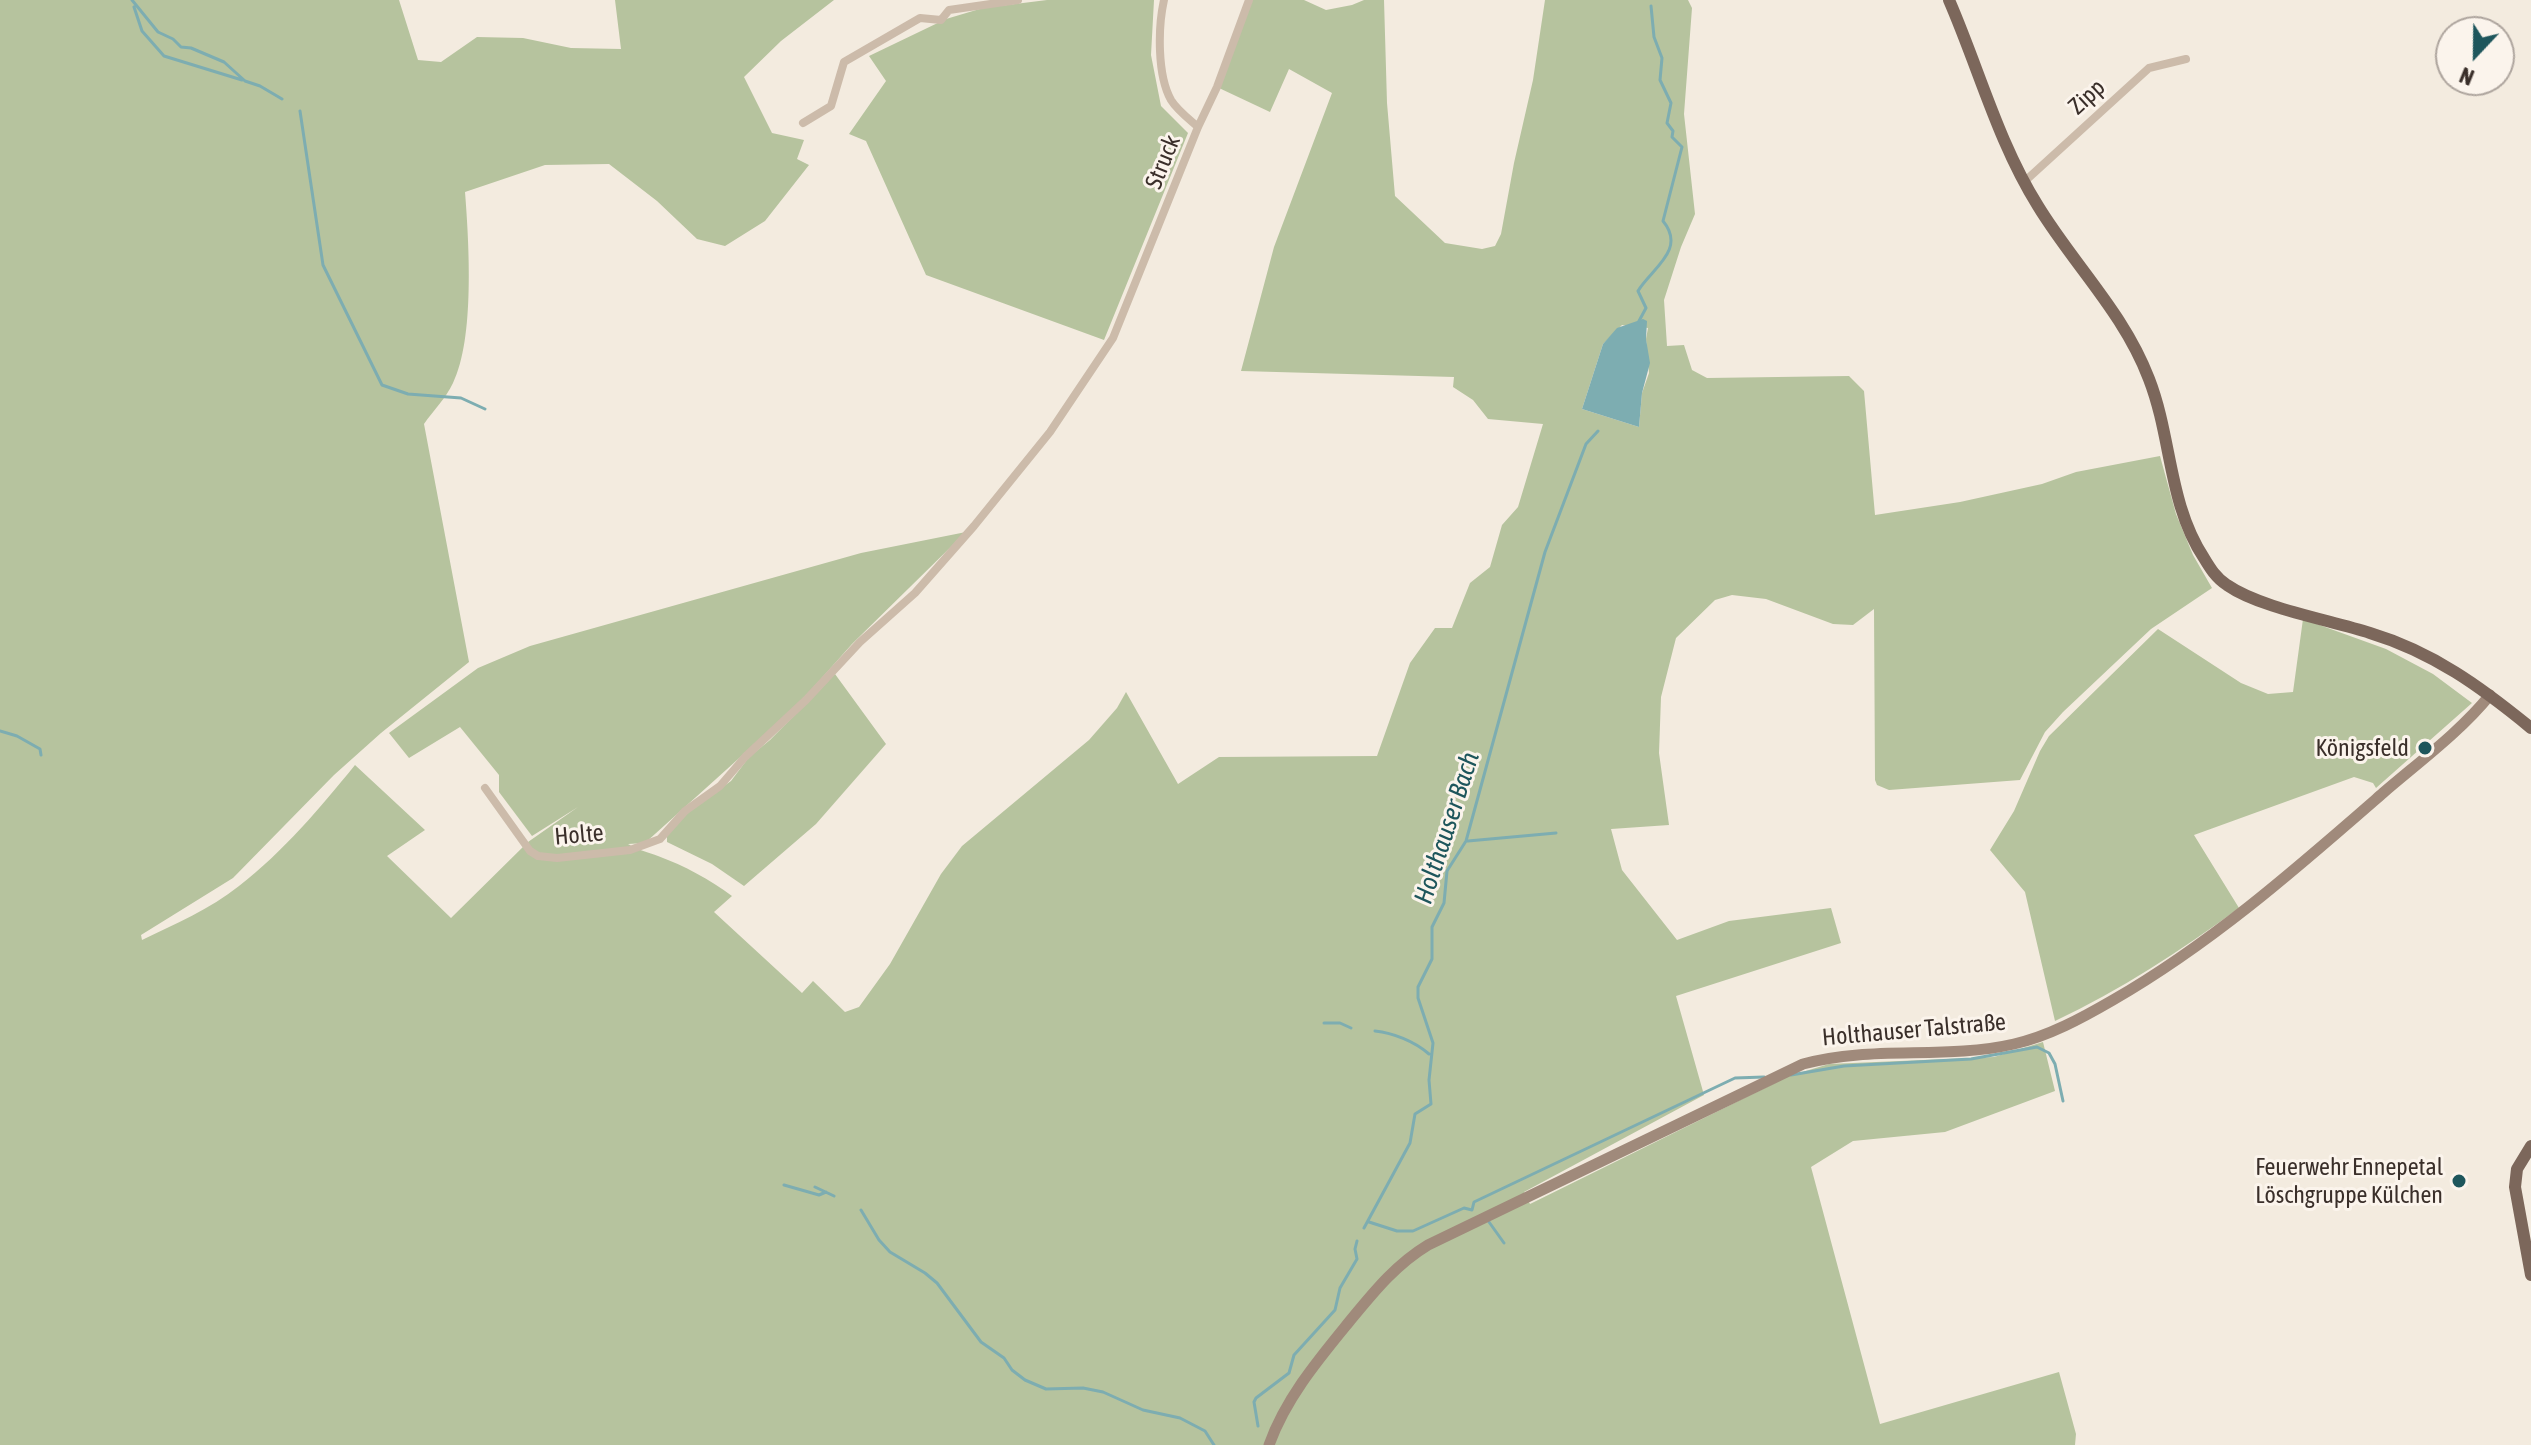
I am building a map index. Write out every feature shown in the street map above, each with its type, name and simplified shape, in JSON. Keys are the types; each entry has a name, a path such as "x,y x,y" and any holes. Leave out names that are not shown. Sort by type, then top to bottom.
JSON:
{"main road":[{"path":"1949,0 2000,131 2024,182 2052,229 2122,323 2150,381 2177,499 2195,544 2214,574 2225,584 2250,597 2402,643 2450,668 2531,728"},
{"path":"2531,1146 2517,1169 2515,1187 2531,1275"}],"street":[{"path":"803,123 831,106 844,62 920,18 941,20 949,10 1018,0"},
{"path":"1164,0 1159,21 1165,88 1173,104 1198,127"},
{"name":"Struck","path":"660,839 685,811 720,786 860,642 915,593 1050,432 1113,338 1217,87 1249,0"},
{"name":"Zipp","path":"2024,182 2149,68 2186,59"},
{"name":"Holthauser Talstraße","path":"1269,1445 1286,1406 1324,1353 1399,1264 1428,1245 1794,1067 1816,1060 1850,1056 1947,1053 1998,1047 2040,1036 2096,1010 2165,970 2250,907 2458,727 2490,695"},
{"name":"Holte","path":"485,788 530,851 538,856 557,858 630,850 660,839"}],"green space":[{"path":"0,0 399,0 418,60 441,62 477,37 523,38 571,48 621,49 615,0 834,0 781,41 744,77 772,133 804,140 797,159 809,165 765,221 725,246 697,239 657,201 609,164 545,165 465,192 469,290 465,342 453,383 424,424 469,662 334,775 233,878 141,935 142,940 216,902 255,873 301,828 355,765 425,830 387,856 451,918 528,842 578,807 532,836 499,792 499,775 460,727 409,758 389,733 478,668 530,646 861,553 966,532 852,644 797,706 645,843 628,844 687,869 732,896 714,912 802,993 813,981 845,1012 859,1007 890,964 941,874 962,846 1089,740 1117,708 1126,692 1178,784 1219,757 1377,756 1410,663 1435,628 1452,628 1470,583 1490,567 1502,525 1518,507 1543,424 1488,419 1473,400 1453,387 1454,377 1241,371 1274,247 1332,93 1289,69 1270,112 1219,88 1251,0 1304,0 1326,10 1364,0 1384,0 1387,103 1395,196 1445,243 1482,249 1495,246 1501,234 1533,80 1545,0 1688,0 1692,8 1684,114 1695,214 1664,300 1667,346 1684,345 1692,370 1707,378 1849,376 1864,391 1875,515 1960,502 2042,484 2076,472 2160,456 2176,514 2193,555 2212,588 2151,629 2063,712 2045,732 2020,780 1889,790 1877,785 1874,609 1853,625 1833,624 1766,599 1732,595 1715,600 1676,638 1661,697 1659,753 1669,825 1611,829 1622,870 1677,940 1729,921 1831,908 1841,943 1676,996 1704,1095 1524,1192 1530,1204 1789,1076 1829,1064 1994,1057 2043,1042 2055,1091 1945,1132 1853,1141 1811,1167 1880,1424 2059,1372 2076,1434 2075,1445 0,1445","holes":["1622,325 1648,328 1649,373 1642,393 1639,427 1582,409 1603,344"]},
{"path":"1047,0 1154,0 1151,55 1161,106 1188,133 1104,340 926,275 866,141 849,134 886,81 869,56 946,19 983,8"},
{"path":"2303,619 2386,649 2433,674 2472,703 2376,788 2373,783 2354,777 2194,835 2239,908 2150,969 2055,1021 2025,892 1990,850 2014,811 2049,736 2158,629 2241,683 2268,694 2293,692"},
{"path":"835,674 886,744 816,824 744,886 712,864 667,842 667,835 680,817 731,781 749,757"}],"water":[{"path":"1643,319 1647,321 1650,363 1642,393 1639,427 1582,409 1603,344 1617,328"}],"waterway":[{"path":"132,0 158,32 181,47 224,62 245,81 282,99"},
{"name":"Holthauser Bach","path":"1639,321 1646,308 1638,291 1669,250 1669,231 1663,221 1682,147 1672,137 1673,131 1667,123 1671,103 1660,80 1662,58 1654,37 1651,6"},
{"path":"134,7 142,31 164,56 242,80"},
{"path":"300,111 323,265 382,385 408,394 461,398 485,409"},
{"name":"Holthauser Bach","path":"1364,1228 1410,1143 1415,1114 1431,1104 1429,1080 1433,1043 1418,998 1418,987 1432,959 1432,927 1444,903 1447,871 1466,841 1545,552 1586,444 1598,431"},
{"path":"0,731 17,736 40,749 41,755"},
{"path":"1468,841 1556,833"},
{"path":"1324,1023 1340,1023 1351,1028"},
{"path":"1375,1031 1403,1038 1429,1054"},
{"path":"1791,1075 1844,1066 1971,1059 2037,1047 2049,1053 2055,1064 2063,1101"},
{"path":"1369,1222 1397,1231 1413,1231 1464,1208 1472,1210 1474,1202 1735,1078 1764,1077"},
{"path":"784,1185 819,1195 826,1192"},
{"path":"815,1187 834,1196"},
{"path":"861,1210 890,1252 937,1283 981,1342 1004,1358 1012,1370 1025,1380 1046,1389 1083,1388 1103,1392 1143,1410 1180,1418 1205,1431 1214,1445"},
{"path":"1489,1222 1504,1243"},
{"name":"Holthauser Bach","path":"1258,1426 1256,1398 1289,1373 1294,1355 1335,1310 1340,1288 1357,1259 1357,1241"}],"place":[{"name":"Königsfeld","path":"2425,748"},
{"name":"Feuerwehr Ennepetal Löschgruppe Külchen","path":"2459,1181"}]}
